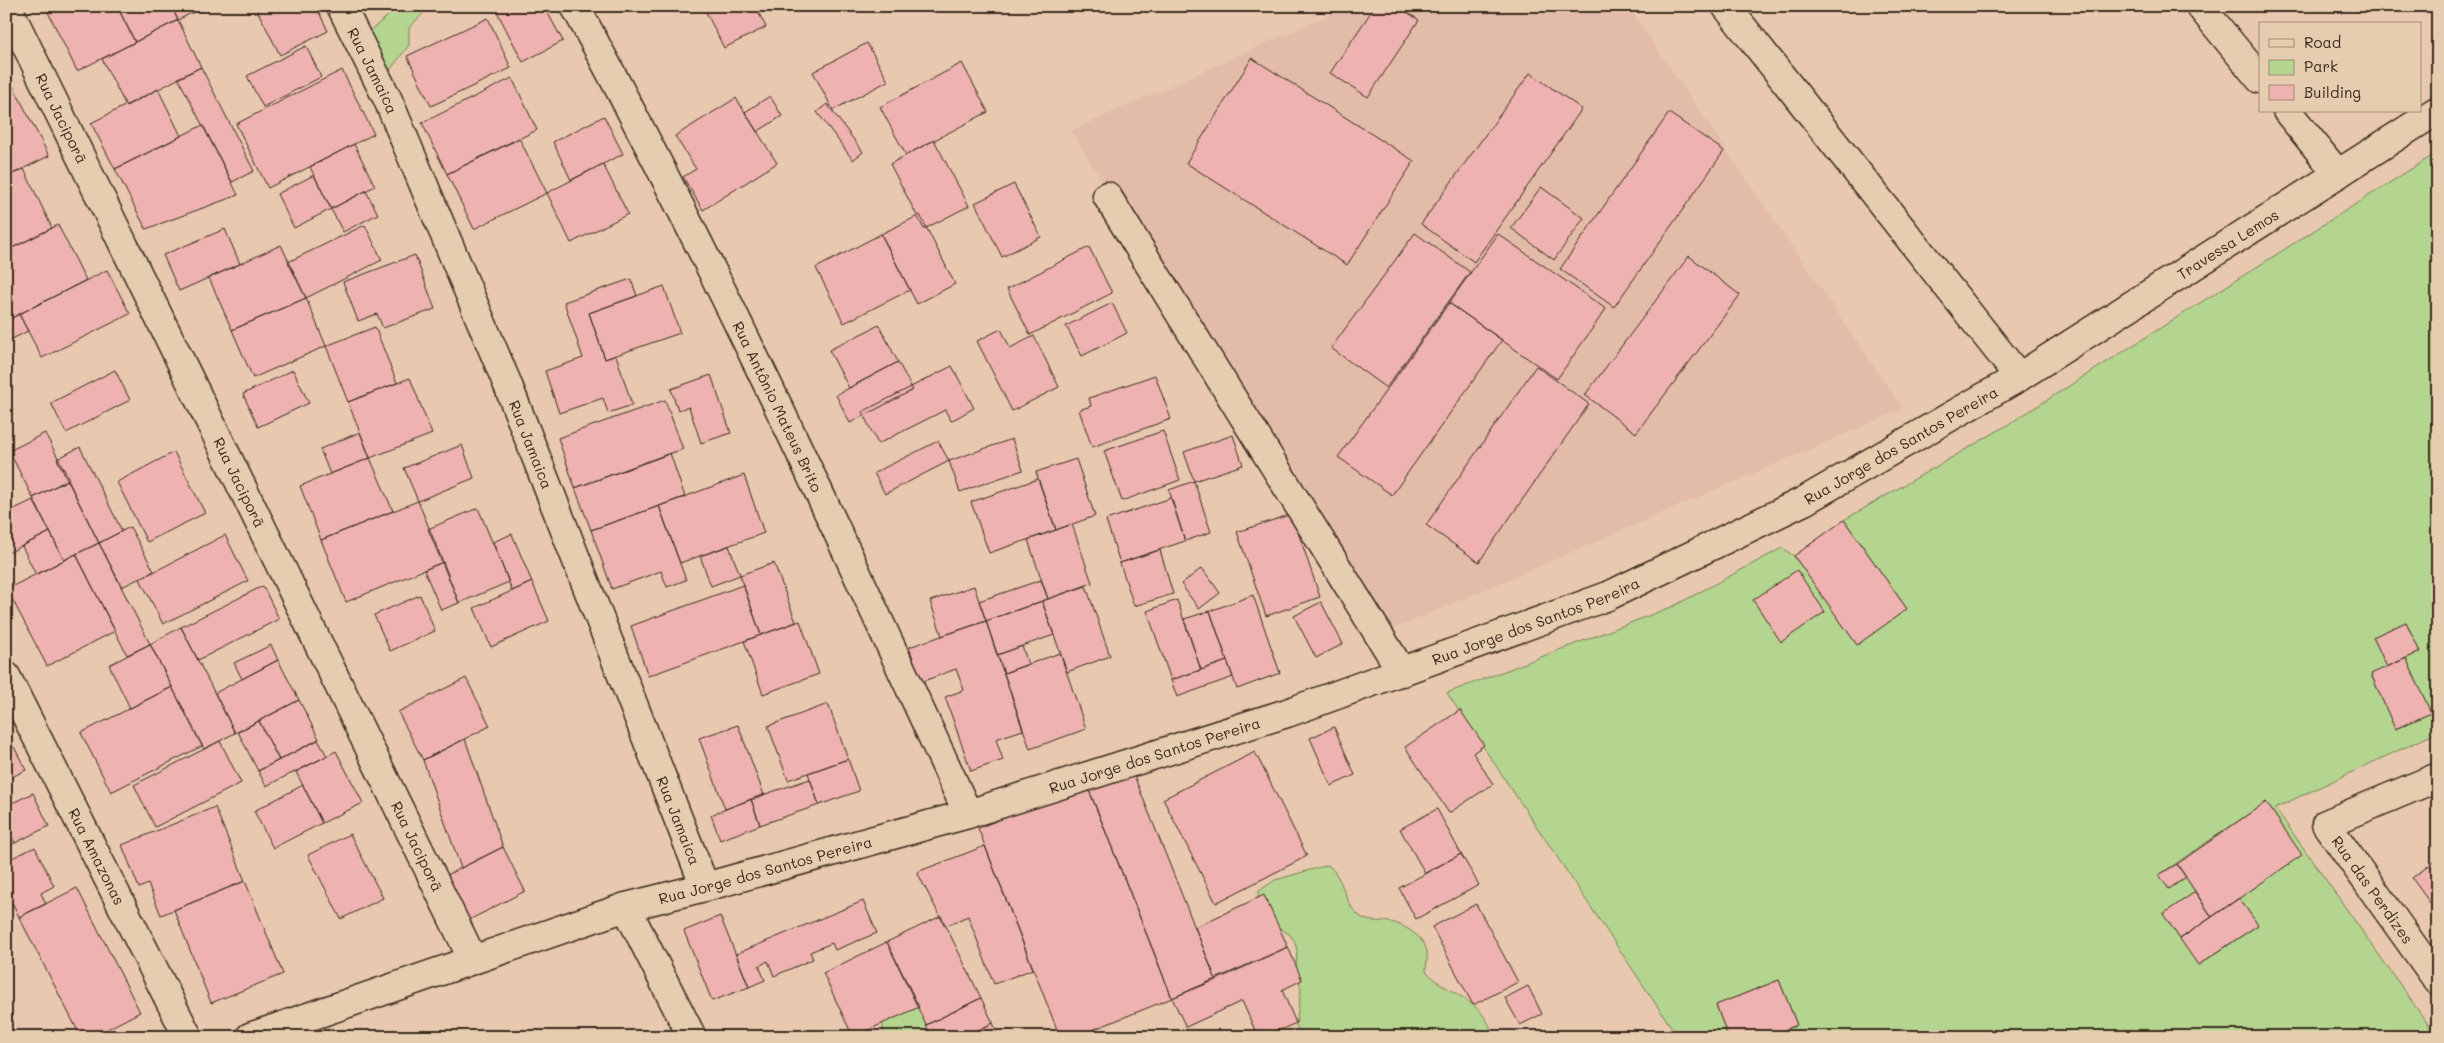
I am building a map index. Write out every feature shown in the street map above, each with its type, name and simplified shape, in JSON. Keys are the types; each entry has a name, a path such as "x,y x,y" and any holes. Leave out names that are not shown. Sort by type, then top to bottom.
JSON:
{"street":[{"name":"Rua Jaciporã","path":"7,6 472,958"},
{"name":"Rua Jamaica","path":"341,6 388,100 507,383 705,887"},
{"name":"Rua Antônio Mateus Brito","path":"575,6 617,83 820,491 968,814"},
{"path":"1726,6 2019,378"},
{"path":"2200,6 2259,78"},
{"name":"Travessa Lemos","path":"2019,378 2438,110"},
{"path":"2288,112 2338,174"},
{"path":"1107,196 1402,672"},
{"name":"Rua Jorge dos Santos Pereira","path":"250,1037 472,958 626,907 968,814 1287,714 1608,596 1804,501 2019,378"},
{"name":"Rua Amazonas","path":"6,676 188,1037"},
{"name":"Rua das Perdizes","path":"2438,777 2326,824 2438,981"},
{"path":"626,907 692,1037"}],"shaded area":[{"path":"1348,6 1628,6 1903,409 1382,634 1071,131"}],"green space":[{"path":"389,6 430,6 409,28 409,45 387,74 367,38 371,30 389,15"},
{"path":"2438,152 2438,732 2275,808 2437,1037 1767,1037 1797,1025 1779,980 1716,1005 1728,1037 1678,1037 1447,693 1674,606 1782,548 1794,556 1857,644 1907,609 1844,520 2006,426","holes":["2406,622 2420,652 2406,658 2430,713 2396,729 2371,675 2387,667 2373,637","2266,802 2301,855 2239,898 2258,925 2199,965 2164,914 2195,892 2186,877 2169,889 2159,875"]},
{"path":"1328,865 1341,882 1352,908 1357,914 1369,920 1395,923 1407,928 1418,936 1427,952 1426,971 1445,987 1473,1005 1481,1013 1494,1037 1304,1037 1296,1026 1301,989 1296,969 1297,950 1294,940 1289,934 1273,924 1257,900 1259,891 1275,880"},
{"path":"910,991 942,1037 884,1037 882,1016"}],"building":[{"path":"45,6 117,6 135,42 77,71"},
{"path":"117,6 171,6 178,20 135,42"},
{"path":"171,6 205,6 178,20"},
{"path":"255,6 316,6 328,31 280,55"},
{"path":"494,6 544,6 563,41 523,62"},
{"path":"703,6 755,6 766,27 724,48"},
{"path":"1375,6 1398,6 1419,20 1368,97 1330,73"},
{"path":"488,18 511,68 431,106 407,56"},
{"path":"178,20 201,67 126,106 102,59"},
{"path":"867,43 888,81 833,110 813,72"},
{"path":"306,46 321,77 263,107 247,76"},
{"path":"1252,58 1414,161 1347,265 1186,163"},
{"path":"962,63 988,112 906,155 880,107"},
{"path":"201,67 254,171 232,182 178,78"},
{"path":"342,70 374,134 268,188 236,124"},
{"path":"6,72 49,156 6,177"},
{"path":"1530,73 1582,109 1474,262 1421,224"},
{"path":"512,78 537,130 447,174 422,123"},
{"path":"158,89 181,136 115,169 91,123"},
{"path":"770,96 782,116 757,132 745,112"},
{"path":"736,98 777,163 703,210 683,177 696,169 675,136"},
{"path":"827,104 863,152 853,160 817,112"},
{"path":"1669,113 1724,151 1614,307 1560,269"},
{"path":"604,116 623,154 571,180 553,142"},
{"path":"203,125 238,195 146,229 115,169"},
{"path":"519,138 547,193 474,229 447,174"},
{"path":"934,140 969,206 924,229 890,164"},
{"path":"354,144 375,186 331,209 310,167"},
{"path":"603,164 628,214 571,243 547,193"},
{"path":"24,169 52,228 6,251 6,177"},
{"path":"314,175 331,209 294,228 277,194"},
{"path":"1014,184 1041,237 1002,257 975,203"},
{"path":"1541,187 1584,218 1554,260 1511,228"},
{"path":"366,191 378,214 343,232 331,209"},
{"path":"920,215 955,284 917,304 881,234"},
{"path":"58,225 86,280 6,321 6,251"},
{"path":"365,225 382,260 306,298 288,262"},
{"path":"225,229 240,264 179,291 163,255"},
{"path":"1415,233 1470,272 1386,388 1331,348"},
{"path":"881,234 910,290 844,323 816,268"},
{"path":"1498,234 1606,309 1557,379 1449,303"},
{"path":"281,245 306,298 232,330 209,278"},
{"path":"1089,247 1112,293 1030,335 1007,289"},
{"path":"415,255 435,309 383,328 377,314 358,321 343,282"},
{"path":"1689,256 1740,295 1636,433 1585,395"},
{"path":"107,270 130,314 42,358 19,314"},
{"path":"631,279 637,296 589,313 605,359 616,355 632,405 608,413 603,398 559,413 545,371 583,358 564,302"},
{"path":"664,286 680,333 605,359 589,313"},
{"path":"306,298 326,346 253,378 232,330"},
{"path":"1112,303 1127,333 1082,356 1066,326"},
{"path":"1449,303 1502,340 1392,495 1338,457"},
{"path":"19,314 28,331 6,342 6,321"},
{"path":"879,325 898,362 849,388 829,350"},
{"path":"375,327 397,383 348,402 326,346"},
{"path":"1001,329 1010,348 1034,336 1059,387 1012,411 977,341"},
{"path":"898,362 913,390 850,423 836,395"},
{"path":"952,366 974,408 951,421 945,410 878,444 862,412"},
{"path":"1536,366 1589,404 1479,562 1426,525"},
{"path":"115,370 130,400 66,433 51,403"},
{"path":"293,370 309,403 258,427 243,394"},
{"path":"711,375 731,433 701,443 689,407 678,410 671,389"},
{"path":"1155,375 1171,419 1092,447 1079,410 1091,406 1089,398"},
{"path":"410,378 432,434 370,458 348,402"},
{"path":"665,400 683,449 575,488 558,438"},
{"path":"1163,431 1180,480 1122,501 1104,451"},
{"path":"360,432 370,458 330,474 320,449"},
{"path":"45,433 69,479 33,498 9,451"},
{"path":"1233,435 1243,465 1194,481 1184,452"},
{"path":"1012,439 1023,470 960,492 949,461"},
{"path":"938,441 949,461 885,494 874,473"},
{"path":"462,445 474,478 418,501 404,468"},
{"path":"80,447 122,531 99,543 57,459"},
{"path":"174,452 205,513 147,542 117,482"},
{"path":"670,453 685,497 591,530 575,488"},
{"path":"370,458 393,511 321,540 300,486"},
{"path":"1076,459 1095,516 1056,530 1036,472"},
{"path":"744,475 764,533 680,563 659,506"},
{"path":"1038,479 1056,530 989,553 971,502"},
{"path":"68,480 99,543 64,560 33,498"},
{"path":"1194,481 1211,532 1185,541 1169,490"},
{"path":"1171,498 1185,541 1120,563 1106,520"},
{"path":"33,500 50,532 6,554 6,513"},
{"path":"418,501 443,562 346,602 321,540"},
{"path":"659,506 686,580 667,587 661,571 612,589 591,530"},
{"path":"478,508 509,582 459,603 428,529"},
{"path":"1292,514 1320,597 1266,616 1237,532"},
{"path":"1844,520 1907,609 1857,645 1794,556"},
{"path":"1072,524 1092,583 1048,599 1028,540"},
{"path":"130,527 154,571 122,587 99,543"},
{"path":"50,532 64,560 36,575 22,546"},
{"path":"512,534 532,582 512,591 493,542"},
{"path":"225,535 248,581 163,624 140,579"},
{"path":"99,543 150,644 127,655 76,554"},
{"path":"729,546 740,575 711,586 700,556"},
{"path":"1160,550 1173,594 1134,606 1120,563"},
{"path":"76,554 115,631 47,666 7,589"},
{"path":"443,562 459,603 441,610 424,570"},
{"path":"774,563 796,622 761,635 740,575"},
{"path":"1202,568 1220,593 1199,609 1181,584"},
{"path":"1797,570 1825,612 1781,642 1753,600"},
{"path":"1041,580 1048,599 986,621 979,601"},
{"path":"532,582 549,621 491,647 474,608"},
{"path":"743,585 761,635 648,676 631,626"},
{"path":"263,586 279,619 198,660 181,627"},
{"path":"974,586 986,621 942,636 930,601"},
{"path":"1086,586 1110,656 1067,672 1042,601"},
{"path":"420,595 435,631 390,651 374,615"},
{"path":"1253,595 1280,673 1237,689 1210,611"},
{"path":"1177,600 1201,670 1171,680 1147,611"},
{"path":"1042,601 1054,635 997,655 986,621"},
{"path":"1321,602 1343,644 1316,658 1294,616"},
{"path":"1210,611 1227,661 1201,670 1184,619"},
{"path":"800,621 819,674 763,694 744,641"},
{"path":"986,621 1023,730 996,739 1003,760 971,771 945,697 964,690 956,669 921,682 909,647"},
{"path":"2406,622 2420,652 2387,667 2373,637"},
{"path":"181,627 235,733 204,749 150,644"},
{"path":"150,644 172,687 130,708 109,665"},
{"path":"271,645 278,660 242,679 234,663"},
{"path":"1022,646 1028,664 1004,673 997,655"},
{"path":"1060,653 1086,729 1030,749 1004,673"},
{"path":"2406,658 2431,713 2395,729 2371,674"},
{"path":"278,660 299,700 235,733 215,693"},
{"path":"1227,661 1233,677 1177,697 1171,680"},
{"path":"466,678 490,726 423,760 398,712"},
{"path":"172,687 202,746 111,792 81,733"},
{"path":"299,700 319,739 279,760 259,721"},
{"path":"828,704 848,759 788,780 768,726"},
{"path":"1460,710 1484,745 1473,753 1493,784 1449,813 1405,747"},
{"path":"259,721 279,760 258,771 238,732"},
{"path":"738,725 764,795 725,809 699,738"},
{"path":"1334,727 1355,775 1331,786 1310,738"},
{"path":"465,739 503,847 461,868 423,760"},
{"path":"318,740 327,756 266,786 258,771"},
{"path":"220,741 241,783 155,827 134,785"},
{"path":"14,747 26,770 6,780 6,751"},
{"path":"336,751 363,803 322,823 296,772"},
{"path":"1255,752 1307,856 1216,903 1163,799"},
{"path":"848,759 859,791 819,805 808,773"},
{"path":"1131,768 1216,980 1172,998 1087,785"},
{"path":"810,779 819,805 760,825 751,799"},
{"path":"303,785 322,823 273,848 254,811"},
{"path":"1087,785 1172,998 1075,1037 1060,1037 978,828"},
{"path":"33,793 49,826 15,843 6,827 6,806"},
{"path":"751,799 760,825 720,840 711,815"},
{"path":"2266,802 2302,855 2212,917 2177,864"},
{"path":"215,807 245,881 161,915 148,884 139,888 122,845"},
{"path":"1437,809 1461,854 1425,873 1400,829"},
{"path":"6,827 15,843 6,848"},
{"path":"350,834 383,898 341,919 308,855"},
{"path":"985,846 1033,969 994,984 968,916 945,926 917,872"},
{"path":"35,847 54,886 41,893 46,904 19,917 13,904 6,908 6,861"},
{"path":"503,847 525,891 469,920 447,875"},
{"path":"1461,854 1479,885 1416,919 1399,888"},
{"path":"2438,859 2438,914 2412,878"},
{"path":"2177,864 2186,877 2169,889 2159,875"},
{"path":"245,881 283,974 211,1003 174,910"},
{"path":"77,888 140,1012 92,1037 81,1037 19,917"},
{"path":"2195,892 2212,917 2180,939 2163,914"},
{"path":"1264,895 1288,947 1216,980 1195,927"},
{"path":"2239,898 2258,925 2198,965 2180,939"},
{"path":"863,901 877,933 835,950 832,943 810,952 813,959 774,976 768,961 759,966 765,980 749,987 736,954"},
{"path":"1476,904 1518,982 1473,1005 1432,927"},
{"path":"720,916 749,987 712,1001 684,931"},
{"path":"941,916 981,998 926,1025 887,942"},
{"path":"887,942 919,1007 853,1037 823,973"},
{"path":"1288,947 1302,980 1282,990 1296,1023 1264,1037 1258,1037 1242,1001 1186,1027 1172,998"},
{"path":"1779,980 1797,1025 1767,1037 1728,1037 1716,1005"},
{"path":"1528,986 1542,1014 1520,1025 1505,998"},
{"path":"981,998 993,1023 964,1037 932,1037 926,1025"},
{"path":"993,1023 999,1037 964,1037"}]}
